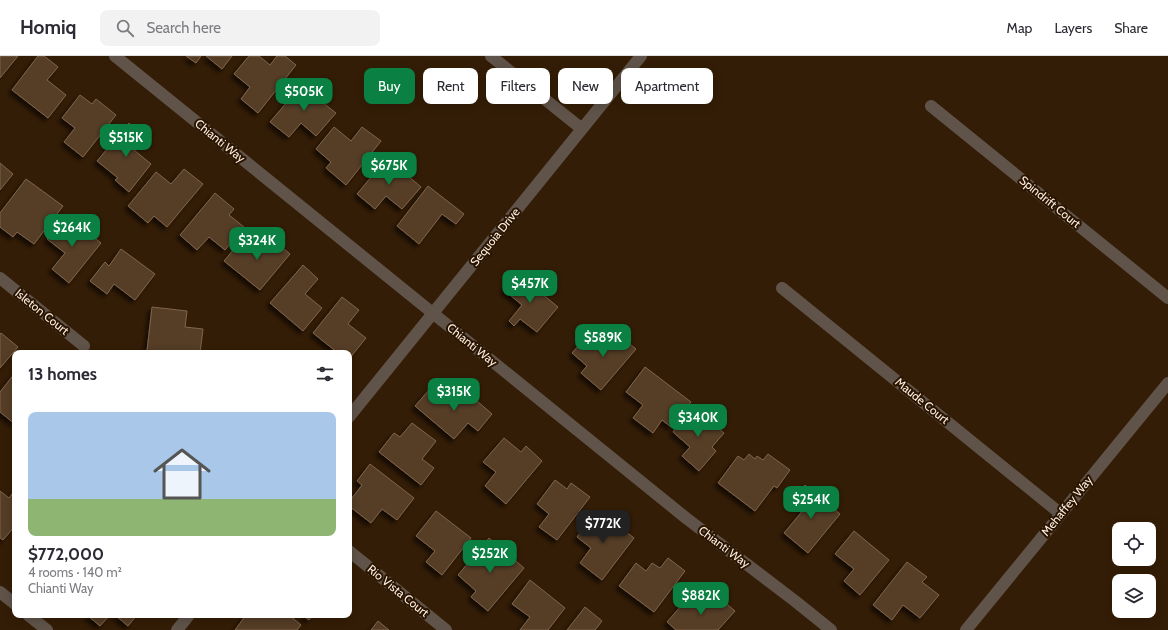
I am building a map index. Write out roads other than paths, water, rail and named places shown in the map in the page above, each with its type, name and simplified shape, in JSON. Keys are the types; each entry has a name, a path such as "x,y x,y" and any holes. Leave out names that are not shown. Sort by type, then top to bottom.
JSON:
{"street":[{"name":"Chianti Way","path":"115,56 686,518 831,630"},
{"path":"491,56 582,129"},
{"name":"Sequoia Drive","path":"352,413 641,56"},
{"name":"Spindrift Court","path":"931,106 1168,298"},
{"name":"Isleton Court","path":"0,278 84,346"},
{"name":"Maude Court","path":"782,288 1061,514"},
{"name":"Mehaffey Way","path":"966,630 1168,383"},
{"name":"Rio Vista Court","path":"352,553 446,630"},
{"path":"0,592 12,602"},
{"path":"32,618 47,630"},
{"path":"177,630 187,618"}]}
